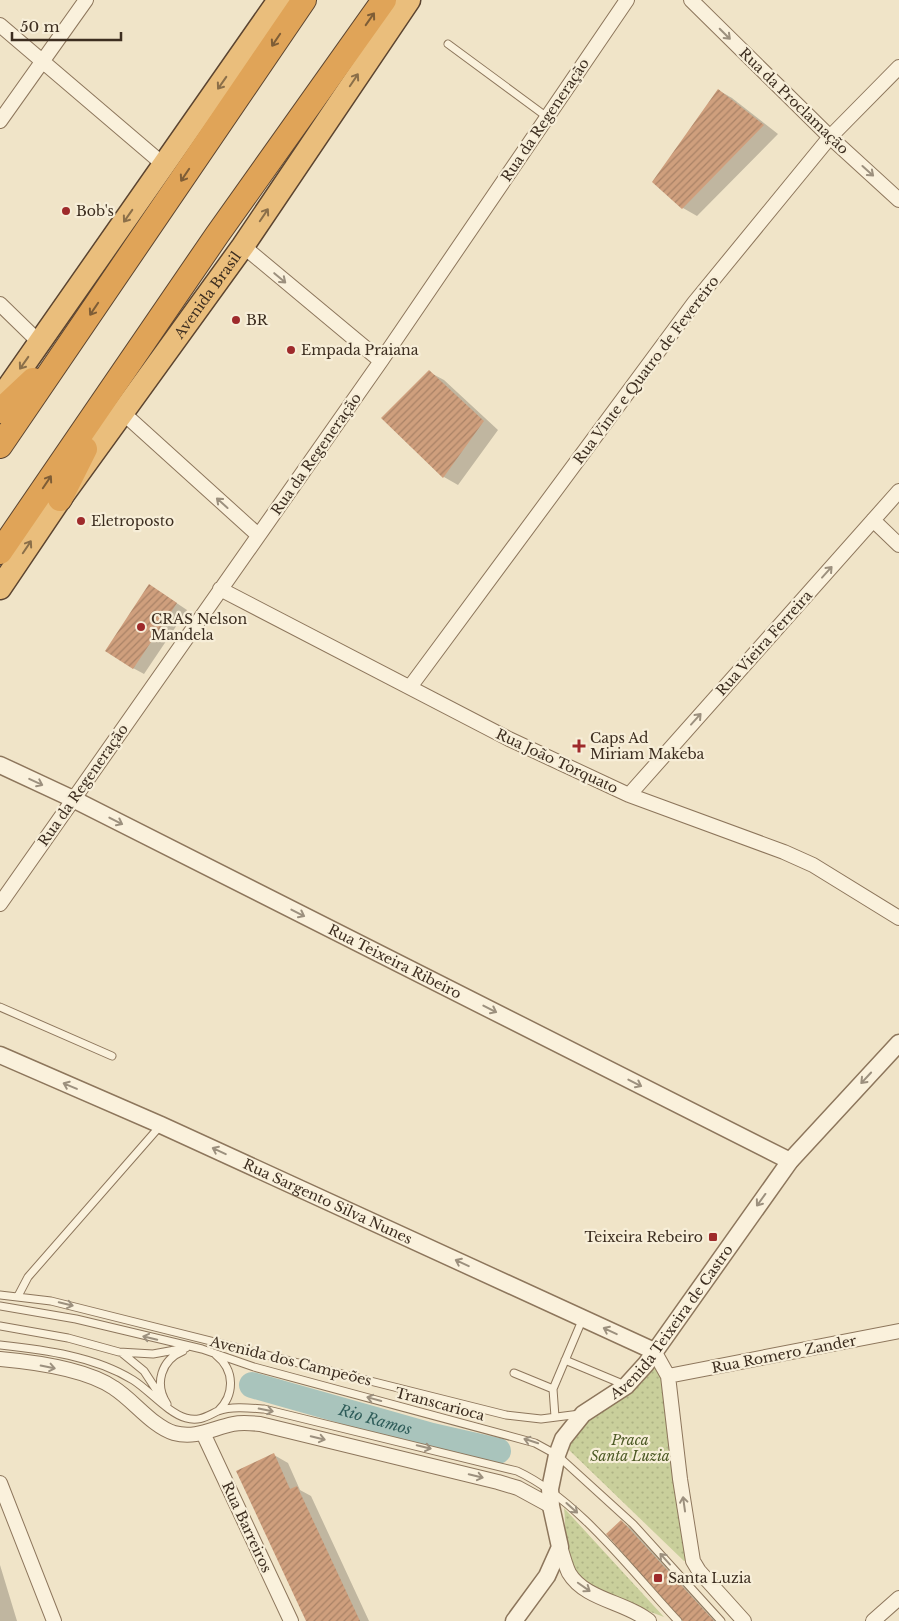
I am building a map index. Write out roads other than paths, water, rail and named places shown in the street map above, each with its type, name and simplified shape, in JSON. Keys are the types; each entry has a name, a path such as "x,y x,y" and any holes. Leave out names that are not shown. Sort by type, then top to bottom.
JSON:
{"highway":[{"path":"0,398 280,0"},
{"path":"0,446 304,0"},
{"name":"Avenida Brasil","path":"0,552 217,235 384,0"},
{"name":"Avenida Brasil","path":"0,588 60,499 243,246 409,0"},
{"path":"60,499 89,444 331,90 349,50"},
{"path":"0,411 69,346"}],"street":[{"path":"0,121 86,0"},
{"name":"Rua da Regeneração","path":"0,904 380,361 626,0"},
{"name":"Rua da Proclamação","path":"691,0 830,137 899,200"},
{"path":"0,25 41,63 164,165"},
{"name":"Rua Vinte e Quatro de Fevereiro","path":"410,687 694,303 830,137 899,67"},
{"path":"243,246 380,361"},
{"path":"0,304 39,342"},
{"path":"122,412 258,535"},
{"name":"Rua Vieira Ferreira","path":"629,795 899,491"},
{"path":"873,520 899,545"},
{"name":"Rua João Torquato","path":"220,589 509,739 629,795 792,855 836,878 899,918"},
{"name":"Rua Teixeira Ribeiro","path":"0,765 73,799 790,1161"},
{"name":"Avenida Teixeira de Castro","path":"560,1547 551,1497 557,1455 567,1433 583,1414 626,1386 654,1351 790,1161 899,1042"},
{"name":"Rua Sargento Silva Nunes","path":"0,1055 161,1125 654,1351"},
{"name":"Rua Romero Zander","path":"668,1376 899,1331"},
{"path":"654,1351 668,1376 680,1479 693,1561 699,1571 744,1621"},
{"path":"0,1359 62,1369 100,1380 129,1398 164,1428 183,1435 203,1433 235,1423 260,1424 498,1482 551,1497"},
{"name":"Rua Barreiros","path":"203,1433 291,1621"},
{"path":"0,1483 54,1621"},
{"path":"560,1547 569,1572 581,1586 648,1620"},
{"path":"514,1621 547,1576 560,1547"},
{"path":"873,1621 899,1598"}],"lane":[{"path":"448,44 547,118"},
{"path":"0,1007 112,1056"},
{"path":"18,1296 28,1277 161,1125"},
{"name":"Avenida dos Campeões","path":"0,1295 51,1301 506,1415 541,1419 583,1414"},
{"name":"Transcarioca","path":"0,1306 76,1319 198,1348 254,1367 525,1439 557,1455 633,1524 721,1621"},
{"path":"555,1417 553,1388 583,1318"},
{"path":"0,1326 96,1345 119,1352 153,1354 183,1348 198,1348"},
{"path":"0,1345 72,1357 108,1367 133,1380 179,1415 196,1419 210,1416 218,1411 228,1397 230,1379 224,1362 211,1352"},
{"path":"168,1406 160,1390 163,1370 177,1353 198,1348"},
{"path":"119,1352 144,1371 168,1406"},
{"path":"566,1360 626,1386"},
{"path":"514,1373 553,1388"},
{"path":"218,1411 240,1408 264,1409 501,1465 530,1477 551,1497 575,1510 678,1621"},
{"path":"196,1419 203,1433"}],"waterway":[{"name":"Rio Ramos","path":"252,1385 432,1436 498,1451"}],"place":[{"name":"Bob's","path":"66,211"},
{"name":"BR","path":"236,320"},
{"name":"Empada Praiana","path":"291,350"},
{"name":"Eletroposto","path":"81,521"},
{"name":"CRAS Nelson Mandela","path":"141,627"},
{"name":"Caps Ad Miriam Makeba","path":"579,746"},
{"name":"Teixeira Rebeiro","path":"713,1237"},
{"name":"Santa Luzia","path":"658,1578"}],"park label":[{"name":"Praca Santa Luzia","path":"630,1448"}]}
